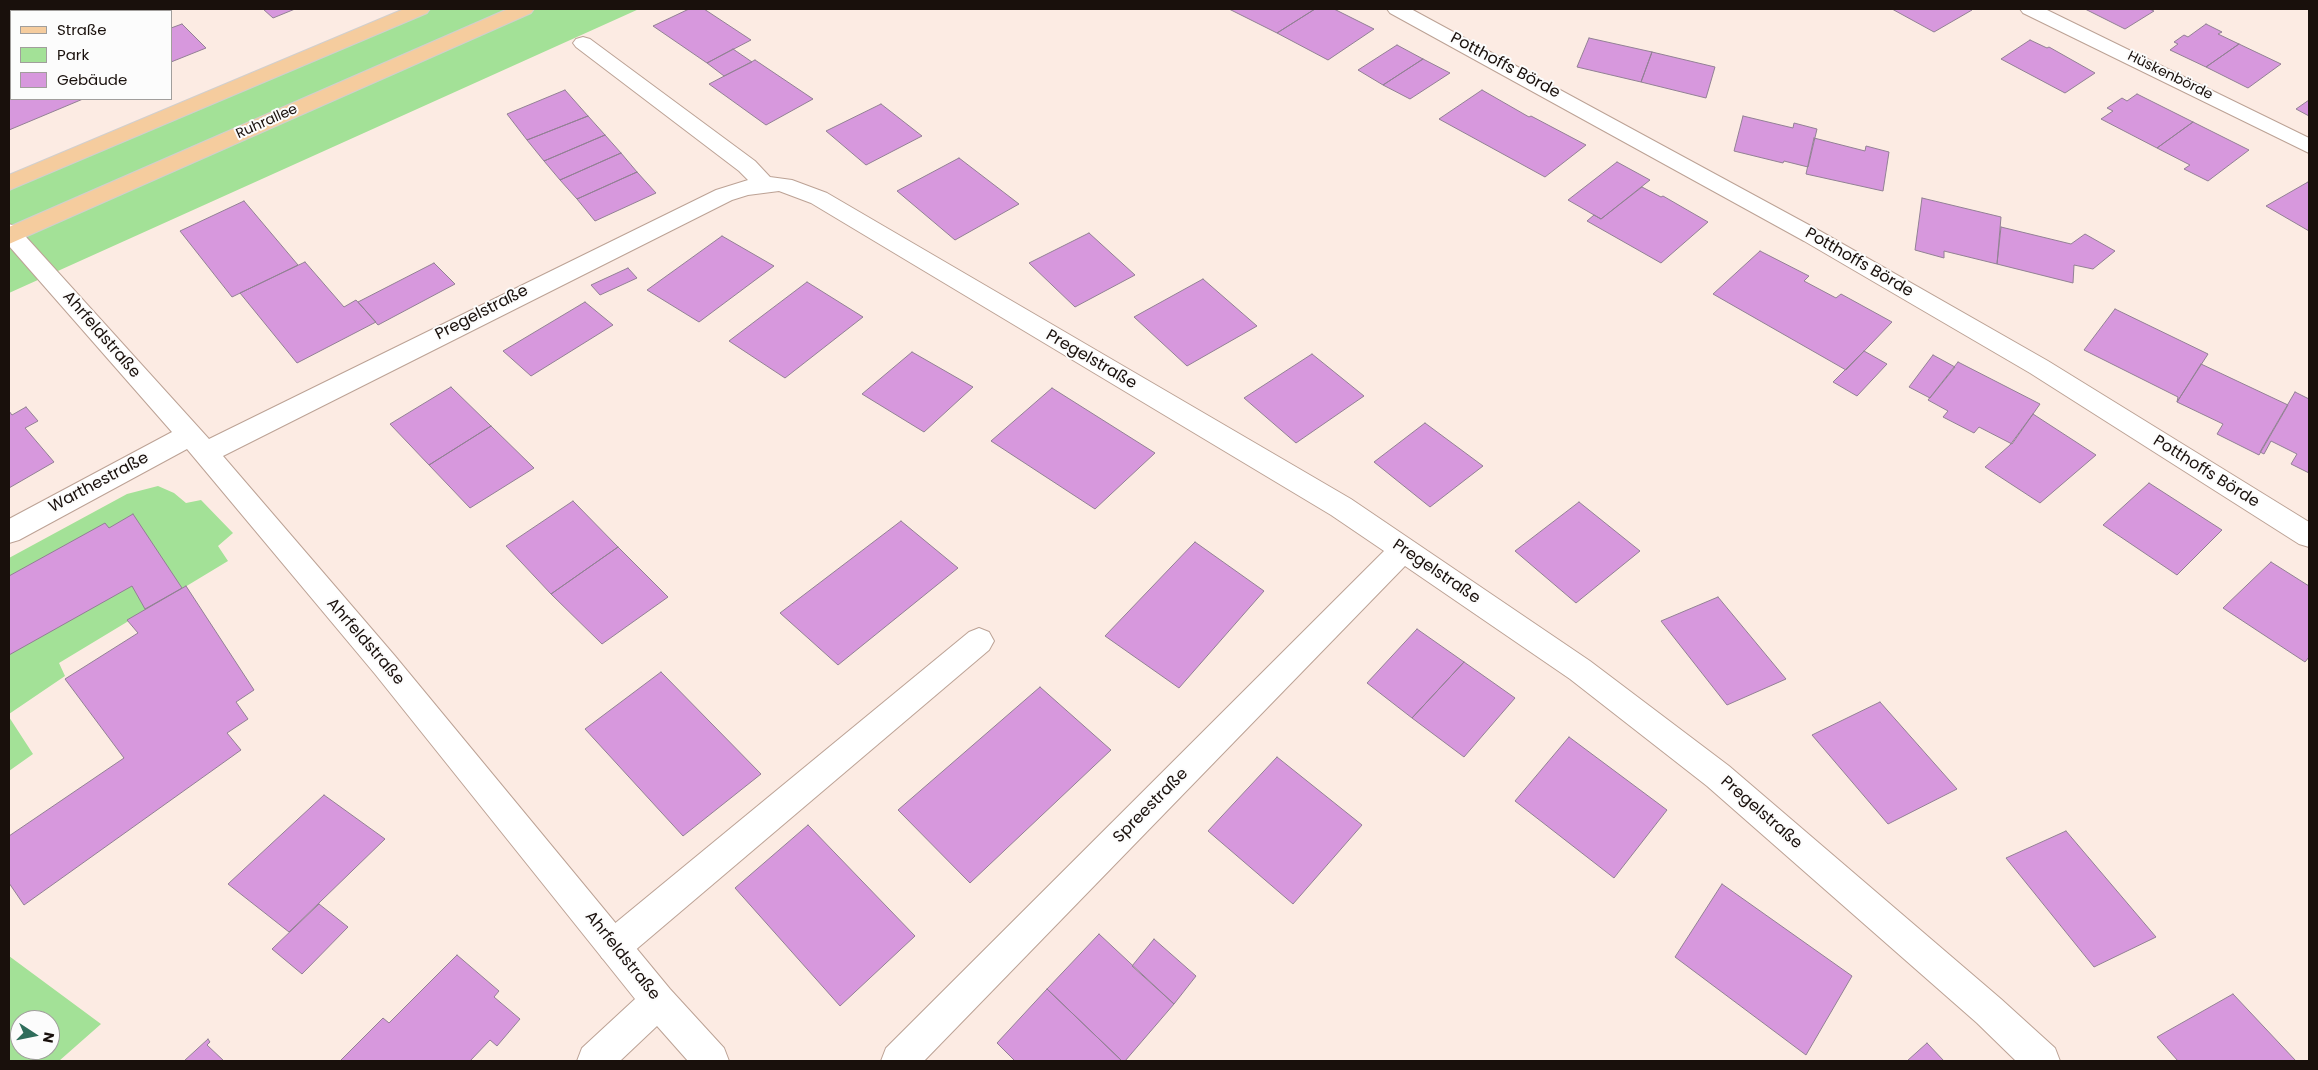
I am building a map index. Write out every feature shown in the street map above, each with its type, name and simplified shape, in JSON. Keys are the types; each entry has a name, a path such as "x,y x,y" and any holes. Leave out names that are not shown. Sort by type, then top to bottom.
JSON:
{"main road":[{"path":"9,184 420,9"},
{"name":"Ruhrallee","path":"10,235 524,9"}],"street":[{"name":"Potthoffs Börde","path":"1397,9 1812,236 2039,368 2309,536"},
{"name":"Hüskenbörde","path":"2030,9 2309,146"},
{"path":"583,43 747,166 764,185"},
{"name":"Pregelstraße","path":"198,444 499,305 715,199 744,188 780,184 792,187 819,198 1341,507 1580,670 1718,776 1989,1012 2042,1061"},
{"name":"Ahrfeldstraße","path":"10,235 198,444 385,665 658,1001 711,1061"},
{"name":"Warthestraße","path":"9,532 198,444"},
{"name":"Spreestraße","path":"899,1061 1403,550"},
{"path":"614,946 979,640"},
{"path":"595,1061 658,1001"}],"green space":[{"path":"423,9 639,9 9,293 9,185"},
{"path":"158,486 174,493 186,503 201,500 233,533 218,546 228,561 59,663 65,676 9,714 9,558 127,494"},
{"path":"9,717 33,754 9,771"},
{"path":"9,956 101,1024 59,1061 9,1061"}],"building":[{"path":"263,9 295,9 273,18"},
{"path":"689,9 704,9 751,40 707,63 653,26"},
{"path":"1229,9 1315,9 1277,33"},
{"path":"1315,9 1334,9 1374,29 1328,60 1277,33"},
{"path":"1892,9 1970,9 1972,10 1934,32"},
{"path":"2085,9 2149,9 2154,11 2125,29"},
{"path":"182,24 206,48 172,62 172,28"},
{"path":"2206,24 2222,32 2218,34 2239,44 2206,67 2170,50 2178,44 2174,42 2184,35 2188,37"},
{"path":"1589,38 1652,52 1641,82 1577,67"},
{"path":"2030,40 2047,48 2049,47 2095,73 2065,93 2001,59"},
{"path":"2239,44 2281,64 2248,88 2206,67"},
{"path":"1397,45 1423,59 1383,85 1358,70"},
{"path":"733,49 752,62 724,76 707,63"},
{"path":"1652,52 1715,67 1706,98 1641,82"},
{"path":"1423,59 1450,73 1410,99 1383,85"},
{"path":"755,60 813,99 766,125 709,84"},
{"path":"565,90 588,116 527,140 507,114"},
{"path":"1482,90 1529,117 1531,116 1586,145 1545,177 1439,119"},
{"path":"9,93 10,100 81,100 9,130"},
{"path":"2137,94 2193,122 2157,148 2101,119 2113,111 2107,108 2122,98 2127,101"},
{"path":"2309,100 2309,116 2296,109"},
{"path":"881,104 922,136 866,165 826,131"},
{"path":"588,116 605,135 544,161 527,140"},
{"path":"1743,116 1793,128 1794,123 1817,129 1808,167 1734,151"},
{"path":"2193,122 2249,150 2208,181 2184,169 2190,165 2157,148"},
{"path":"605,135 621,153 560,180 544,161"},
{"path":"1814,138 1865,151 1866,146 1889,152 1883,191 1806,174"},
{"path":"621,153 637,172 577,199 560,180"},
{"path":"959,158 1019,204 955,240 897,191"},
{"path":"1617,162 1650,180 1601,219 1568,200"},
{"path":"637,172 656,193 595,221 577,199"},
{"path":"2309,182 2309,231 2266,206"},
{"path":"1642,187 1661,197 1663,196 1708,222 1661,263 1587,221 1594,215 1601,219"},
{"path":"1922,198 2001,217 1997,264 1944,251 1944,258 1915,250"},
{"path":"244,201 298,265 232,297 180,231"},
{"path":"2001,227 2071,244 2085,234 2115,251 2093,269 2074,265 2073,283 1997,264"},
{"path":"1089,233 1135,275 1075,307 1029,263"},
{"path":"722,236 774,266 699,322 647,290"},
{"path":"1760,251 1809,276 1804,281 1836,298 1841,294 1892,322 1846,370 1713,294"},
{"path":"305,262 344,307 356,300 376,322 297,363 240,293"},
{"path":"434,263 455,284 378,325 358,302"},
{"path":"628,268 637,278 600,295 591,285"},
{"path":"1203,279 1257,326 1187,366 1134,317"},
{"path":"807,282 863,317 785,378 729,341"},
{"path":"585,302 613,325 531,376 503,351"},
{"path":"2115,309 2208,354 2177,402 2178,397 2084,350"},
{"path":"1864,351 1887,364 1857,396 1833,382"},
{"path":"912,352 973,387 924,432 862,394"},
{"path":"1312,354 1364,396 1296,443 1244,398"},
{"path":"1933,355 1955,367 1930,398 1909,387"},
{"path":"1958,362 2040,404 2012,444 1979,427 1974,433 1943,417 1948,411 1928,400"},
{"path":"2201,364 2288,405 2259,455 2217,434 2223,424 2177,402"},
{"path":"451,387 491,426 429,465 390,424"},
{"path":"1052,388 1155,453 1095,509 991,441"},
{"path":"2295,392 2309,399 2309,473 2291,464 2297,454 2271,441 2264,454 2260,452"},
{"path":"26,407 38,421 25,428 54,462 9,488 9,411 12,415"},
{"path":"2033,414 2096,455 2040,503 1985,467 2010,445"},
{"path":"1425,423 1483,466 1430,507 1374,462"},
{"path":"491,426 534,468 470,508 429,465"},
{"path":"2149,483 2222,530 2177,575 2103,525"},
{"path":"573,501 618,547 551,594 506,546"},
{"path":"1579,502 1640,551 1576,603 1515,551"},
{"path":"133,514 182,588 145,609 132,586 9,655 9,576 105,523 109,528"},
{"path":"901,521 958,568 838,665 780,613"},
{"path":"1195,542 1264,591 1179,688 1105,636"},
{"path":"618,547 668,597 602,644 551,594"},
{"path":"2271,562 2309,586 2309,657 2305,662 2223,608"},
{"path":"186,586 254,690 236,702 248,719 227,733 241,750 24,905 9,883 9,836 124,758 65,679 138,633 127,620"},
{"path":"1718,597 1786,679 1727,705 1661,621"},
{"path":"1417,629 1464,662 1412,718 1367,683"},
{"path":"1464,662 1515,698 1464,757 1412,718"},
{"path":"661,672 761,774 683,836 585,729"},
{"path":"1040,687 1111,750 970,883 898,810"},
{"path":"1880,702 1957,789 1888,824 1812,735"},
{"path":"1569,737 1667,810 1614,878 1515,801"},
{"path":"1277,757 1362,825 1293,904 1208,831"},
{"path":"324,795 385,839 289,932 228,884"},
{"path":"808,825 915,936 840,1006 735,888"},
{"path":"2066,831 2156,937 2094,967 2006,858"},
{"path":"1722,884 1852,976 1806,1055 1675,957"},
{"path":"319,904 348,927 302,974 272,949"},
{"path":"1099,934 1174,1004 1125,1061 1122,1061 1047,989"},
{"path":"1154,939 1196,976 1174,1004 1132,966"},
{"path":"457,955 499,991 494,997 520,1019 497,1046 490,1040 470,1061 340,1061 383,1018 389,1023"},
{"path":"1047,989 1122,1061 1015,1061 997,1043"},
{"path":"2233,994 2296,1061 2178,1061 2157,1037"},
{"path":"208,1039 210,1042 207,1045 224,1061 184,1061"},
{"path":"1927,1043 1944,1061 1907,1061"}]}
